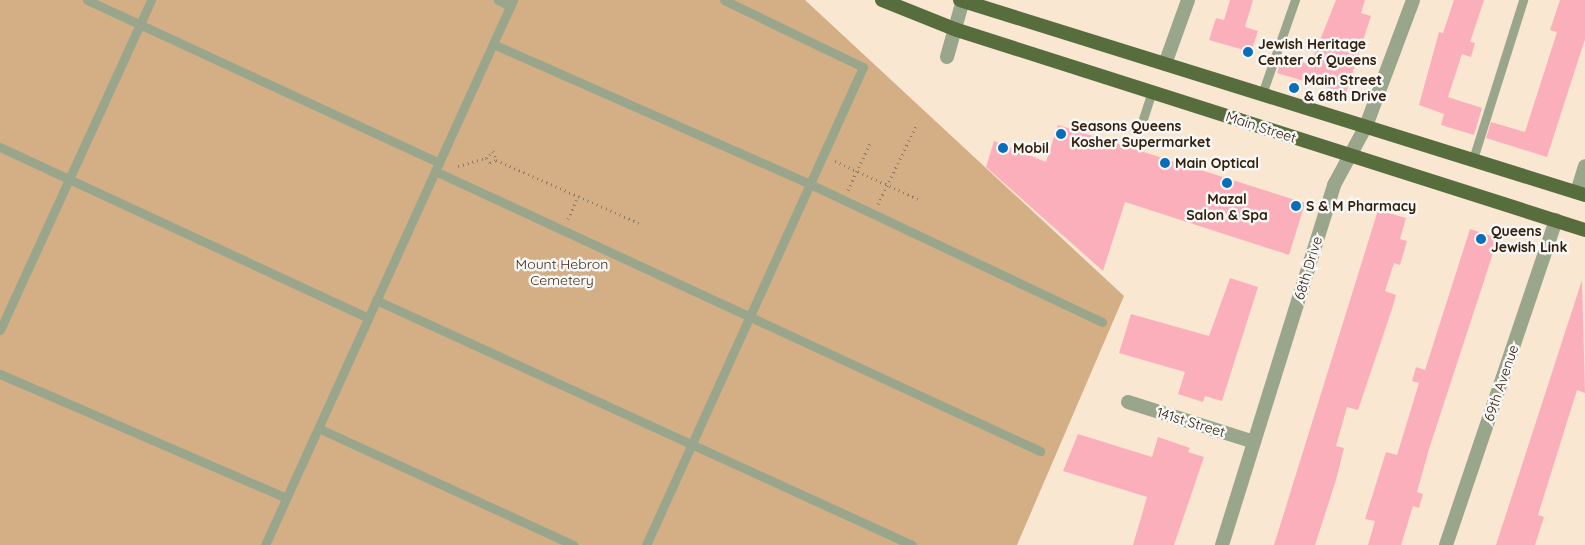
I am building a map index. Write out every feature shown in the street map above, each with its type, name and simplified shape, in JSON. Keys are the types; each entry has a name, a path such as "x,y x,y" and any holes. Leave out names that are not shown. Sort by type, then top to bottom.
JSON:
{"main road":[{"name":"Main Street","path":"882,0 954,30 1585,230"},
{"path":"962,0 1581,193"}],"street":[{"path":"947,58 962,0"},
{"path":"1165,64 1188,0"},
{"name":"68th Drive","path":"1222,545 1334,185 1366,126 1413,0"},
{"path":"1581,193 1585,166"},
{"name":"69th Avenue","path":"1446,545 1556,220"},
{"name":"141st Street","path":"1128,402 1254,442"}],"lane":[{"path":"87,0 437,167 563,230 1040,451"},
{"path":"0,330 151,0"},
{"path":"264,545 512,3 498,0"},
{"path":"646,545 863,67 724,0"},
{"path":"1262,94 1295,0"},
{"path":"1473,159 1523,0"},
{"path":"493,44 844,199 1102,322"},
{"path":"1142,122 1152,92"},
{"path":"0,147 368,318"},
{"path":"376,300 912,545"},
{"path":"0,374 286,498"},
{"path":"318,428 574,545"}],"path":[{"path":"874,214 917,124"},
{"path":"844,199 871,141"},
{"path":"437,167 486,158 493,151 496,160 639,223"},
{"path":"823,156 918,199"},
{"path":"486,158 490,163 496,160"},
{"path":"563,230 578,197"},
{"path":"1527,231 1533,234"}],"green space":[{"name":"Mount Hebron Cemetery","path":"0,0 805,0 1124,296 1017,545 0,545"}],"building":[{"path":"1230,0 1253,0 1245,27 1258,31 1251,52 1209,40 1216,18 1224,20"},
{"path":"1336,0 1365,0 1361,13 1371,16 1346,93 1277,73 1283,55 1310,65"},
{"path":"1454,0 1484,0 1470,42 1475,43 1471,57 1462,54 1448,97 1482,108 1474,135 1441,125 1444,114 1419,105 1439,32 1443,33"},
{"path":"1560,0 1585,0 1585,39 1547,157 1486,138 1491,122 1525,132 1557,32 1550,30"},
{"path":"1058,125 1305,203 1289,255 1125,202 1103,271 986,167 994,141 1046,162"},
{"path":"1378,210 1406,218 1400,239 1407,241 1400,265 1394,263 1385,291 1396,295 1392,309 1358,410 1347,407 1336,446 1344,448 1336,480 1315,545 1274,545"},
{"path":"1470,229 1498,238 1429,449 1417,492 1423,494 1419,508 1413,506 1401,545 1368,545 1375,521 1365,519 1386,452 1397,455 1419,383 1412,381 1416,367 1425,370"},
{"path":"1230,278 1258,287 1222,401 1205,396 1203,402 1178,394 1185,372 1119,353 1131,314 1209,336"},
{"path":"1582,280 1585,393 1577,390 1538,515 1544,517 1535,545 1496,545"},
{"path":"1078,434 1152,457 1158,437 1190,448 1188,452 1204,457 1174,545 1133,545 1147,497 1063,471"}],"place":[{"name":"Jewish Heritage Center of Queens","path":"1248,52"},
{"name":"Main Street & 68th Drive","path":"1294,88"},
{"name":"Seasons Queens Kosher Supermarket","path":"1061,134"},
{"name":"Mobil","path":"1003,148"},
{"name":"Main Optical","path":"1165,163"},
{"name":"Mazal Salon & Spa","path":"1227,183"},
{"name":"S & M Pharmacy","path":"1296,206"},
{"name":"Queens Jewish Link","path":"1481,239"}]}
